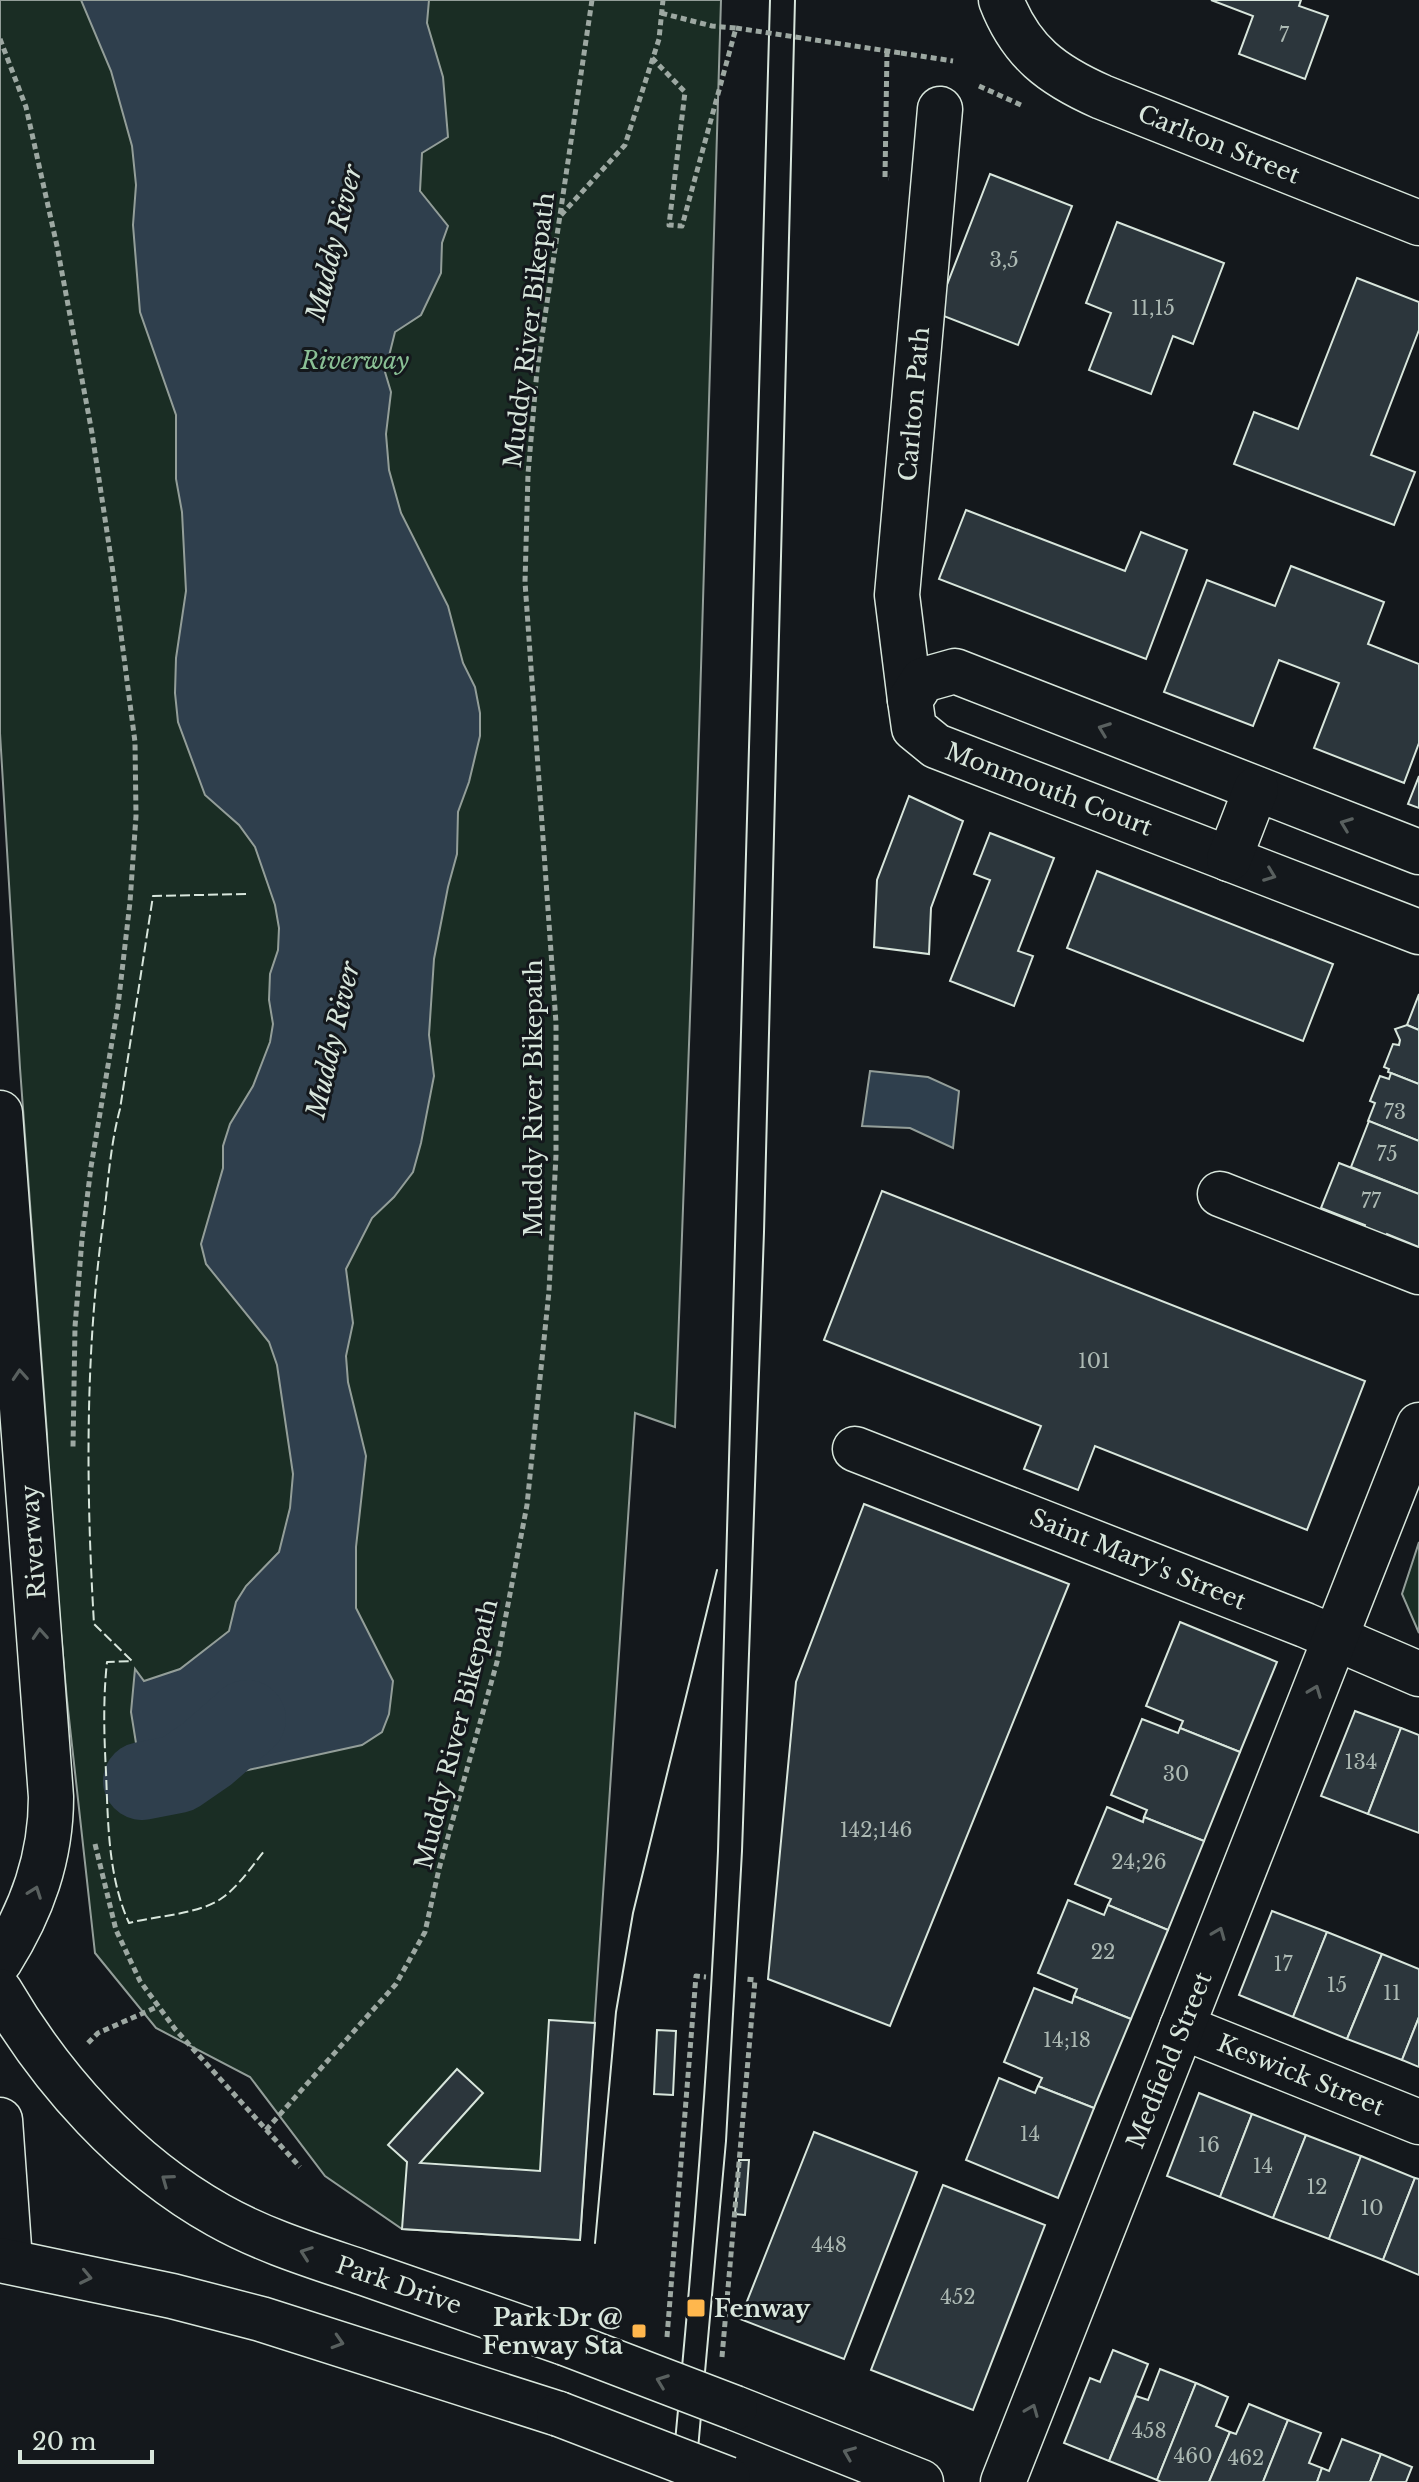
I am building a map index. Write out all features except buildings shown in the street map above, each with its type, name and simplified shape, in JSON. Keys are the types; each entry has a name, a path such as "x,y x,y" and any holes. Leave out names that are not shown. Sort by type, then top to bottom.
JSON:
{"main road":[{"name":"Carlton Street","path":"1001,0 1011,26 1028,50 1045,66 1095,94 1419,223"},
{"name":"Carlton Path","path":"910,700 897,595 940,109"},
{"path":"910,700 923,680 955,671 1419,852"},
{"name":"Monmouth Court","path":"910,700 914,728 936,746 1419,932"},
{"path":"1229,859 1256,789"},
{"name":"Riverway","path":"0,1113 51,1810 49,1839 40,1879 25,1919 0,1961"},
{"path":"1220,1194 1419,1272"},
{"name":"Medfield Street","path":"1003,2482 1419,1425"},
{"name":"Saint Mary's Street","path":"855,1449 1336,1638 1419,1674"},
{"name":"Park Drive","path":"0,1991 29,2038 99,2121 145,2164 210,2210 300,2251 565,2343 728,2390 921,2482"},
{"name":"Keswick Street","path":"1182,2027 1419,2122"},
{"path":"0,2120 5,2260 160,2293 261,2319 559,2414 731,2481"}],"path":[{"name":"Muddy River Bikepath","path":"266,2130 396,1984 425,1932 439,1869 497,1662 527,1505 549,1291 556,1125 556,1023 525,582 528,474 537,370 592,0"},
{"path":"560,215 625,145 659,39 663,0"},
{"path":"661,13 712,26 953,61"},
{"path":"652,58 685,92 669,225 682,226 736,28"},
{"path":"0,39 26,107 57,246 92,433 135,742 136,816 130,902 118,1006 82,1239 75,1327 73,1447"},
{"path":"93,1835 116,1930 126,1956 157,2007 300,2167"},
{"path":"667,2340 696,1976 706,1977"},
{"path":"728,2390 755,1980 746,1979"},
{"path":"98,2033 157,2007"}],"green space":[{"name":"Riverway","path":"0,0 721,0 675,1427 635,1413 580,2240 402,2229 325,2176 250,2077 156,2028 95,1953 50,1510 0,733"},
{"path":"1419,1542 1419,1633 1402,1594"}],"water":[{"path":"81,0 429,0 427,23 443,77 448,137 422,153 420,191 448,226 442,243 441,273 421,315 395,332 385,372 391,392 386,434 389,470 401,513 448,606 463,663 475,687 480,713 480,736 458,812 457,854 434,959 429,1035 434,1076 421,1143 413,1172 394,1197 372,1218 346,1269 353,1323 346,1356 348,1382 366,1456 356,1547 356,1608 393,1681 389,1714 382,1732 362,1745 175,1786 139,1762 131,1712 135,1669 144,1681 180,1669 229,1631 236,1602 246,1586 279,1552 290,1508 293,1474 277,1365 269,1342 206,1264 201,1244 223,1168 223,1146 230,1124 253,1086 270,1042 273,1024 269,1000 270,974 278,950 279,928 275,905 255,847 239,825 205,795 178,722 176,658 186,591 182,512 176,479 176,415 140,312 133,225 136,185 132,146 111,71"},
{"path":"870,1071 928,1077 959,1091 953,1148 910,1128 862,1126"}],"waterway":[{"name":"Muddy River","path":"142,1781 178,1774 207,1754 247,1719"}],"tram line":[{"path":"671,2482 699,2166 718,1851 770,0"},
{"path":"695,2482 726,2141 742,1851 764,1232 795,0"},
{"path":"595,2243 616,2012 633,1913 717,1570"}],"fence":[{"path":"246,894 153,896 112,1151 97,1273 90,1373 90,1524 94,1624 132,1661 107,1662 104,1703 110,1849 117,1887 129,1923 190,1911 213,1903 234,1888 265,1850"}],"place":[{"name":"Fenway","path":"696,2308"},
{"name":"Park Dr @ Fenway Sta","path":"639,2331"}]}
